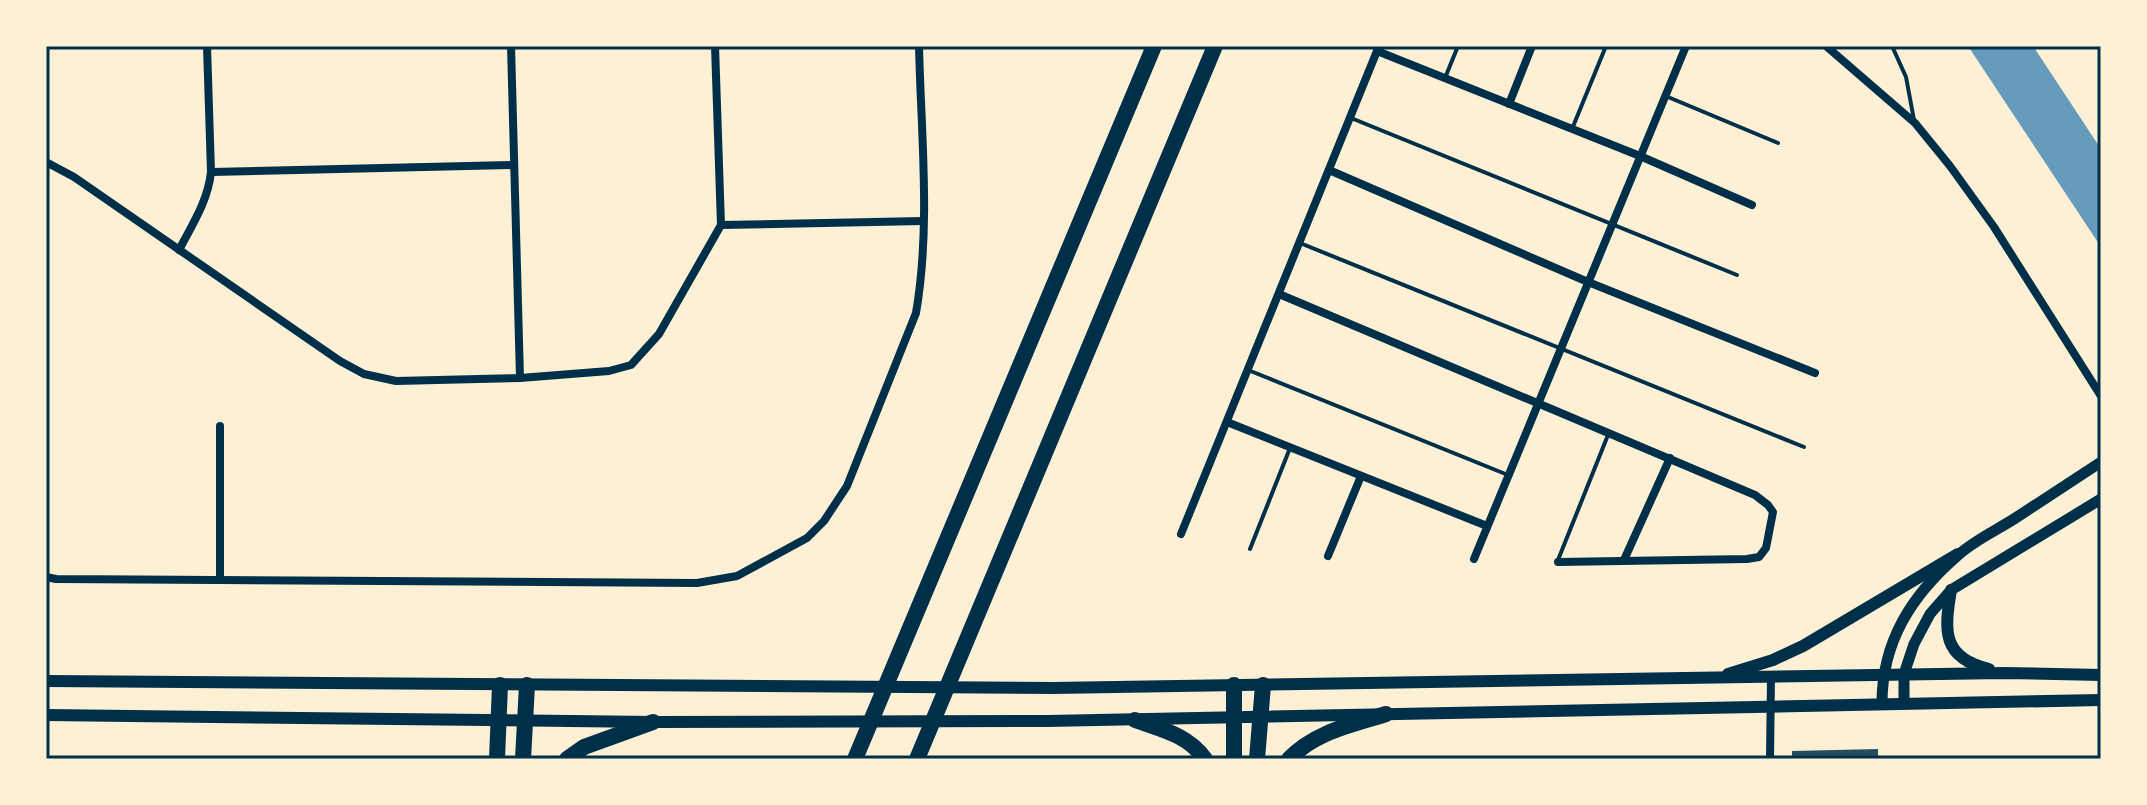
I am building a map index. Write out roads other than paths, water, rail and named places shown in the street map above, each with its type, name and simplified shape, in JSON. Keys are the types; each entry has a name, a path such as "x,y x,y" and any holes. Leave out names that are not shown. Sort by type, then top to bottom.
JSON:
{"highway":[{"path":"855,759 1154,46"},
{"path":"917,759 1215,46"},
{"path":"497,759 500,685"},
{"path":"523,759 527,685"},
{"path":"1234,685 1234,759"},
{"path":"1257,759 1263,685"},
{"path":"1289,759 1301,746 1327,732 1386,714"},
{"path":"1135,720 1182,737 1195,745 1205,759"},
{"path":"567,759 584,747 653,722"}],"main road":[{"path":"1714,678 1773,660 1803,646 1958,554"},
{"path":"1951,590 1945,621 1952,648 1962,659 1977,667 2004,673"},
{"path":"46,681 1053,688 1904,674 2101,675"},
{"path":"46,715 653,722 1047,721 2101,700"}],"street":[{"path":"179,250 204,202 211,172 207,46"},
{"path":"511,46 520,378"},
{"path":"46,162 74,177 340,361 364,374 396,381 520,378 609,371 631,365 659,334 721,225 715,46"},
{"path":"46,577 697,583 737,576 807,538 824,521 847,486 916,313 923,221 919,46"},
{"path":"1509,104 1532,46"},
{"path":"1474,559 1686,46"},
{"path":"1826,46 1915,123 1994,227 2101,396"},
{"path":"1181,534 1378,48 1752,205"},
{"path":"211,172 514,165"},
{"path":"1329,170 1588,282 1815,373"},
{"path":"721,225 923,221"},
{"path":"1279,294 1755,495 1773,512 1766,548 1759,557 1558,562"},
{"path":"1227,422 1487,526"},
{"path":"220,426 220,579"},
{"path":"1624,560 1670,458"},
{"path":"1882,703 1882,675 1903,619 1917,597 1958,554 2101,462"},
{"path":"1328,556 1361,476"},
{"path":"1904,703 1904,674 1914,644 1930,614 1951,590 2101,499"},
{"path":"1770,759 1771,677"}],"lane":[{"path":"1445,78 1458,46"},
{"path":"1572,129 1606,46"},
{"path":"1892,46 1906,77 1915,123"},
{"path":"1665,96 1778,143"},
{"path":"1351,118 1737,275"},
{"path":"1300,243 1804,447"},
{"path":"1248,370 1508,475"},
{"path":"1558,562 1608,432"},
{"path":"1250,549 1290,448"}],"water":[{"path":"1968,46 2033,46 2101,149 2101,247"}]}
